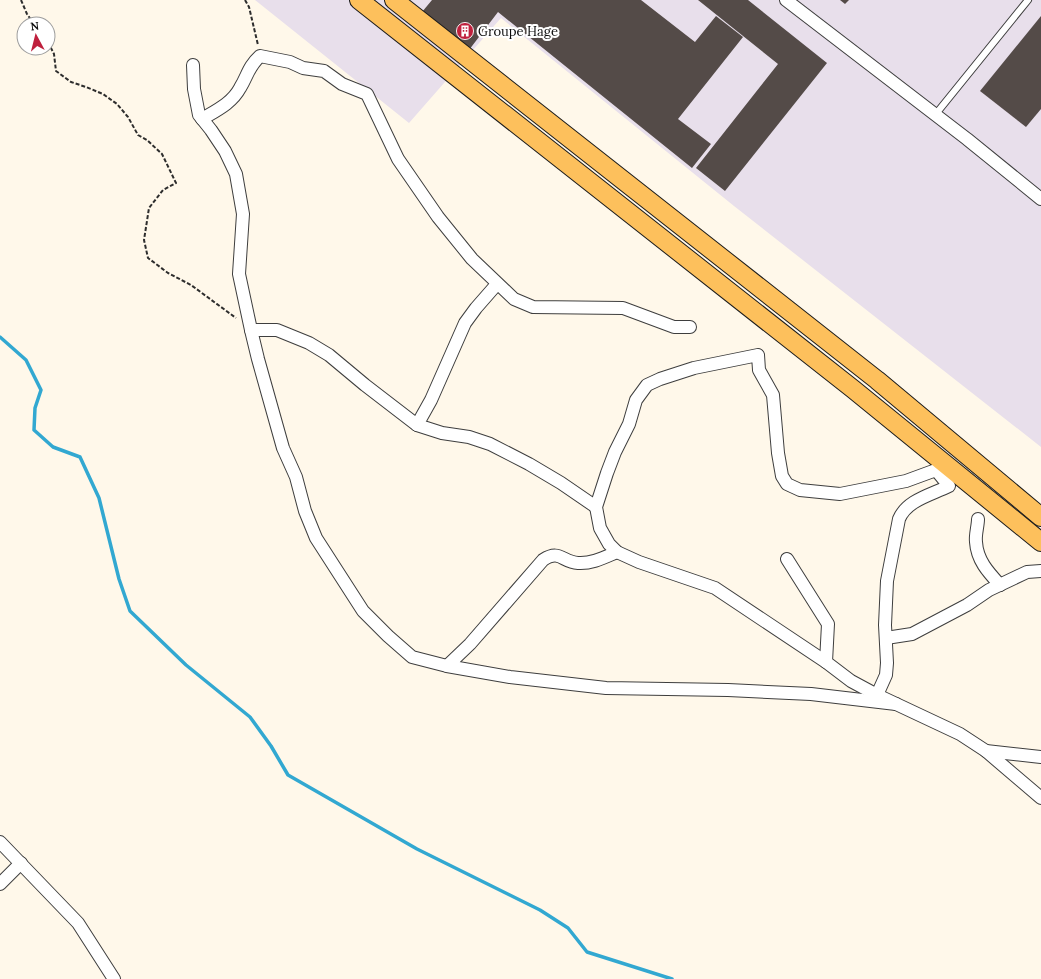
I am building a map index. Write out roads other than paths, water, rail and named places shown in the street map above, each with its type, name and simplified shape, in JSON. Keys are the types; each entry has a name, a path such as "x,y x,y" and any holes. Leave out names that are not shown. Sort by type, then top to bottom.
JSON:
{"main road":[{"path":"359,0 853,389 1041,542"},
{"path":"394,0 877,380 1041,517"}],"street":[{"path":"786,0 1041,199"},
{"path":"202,119 229,103 240,88 252,63 260,56 290,62 303,68 324,71 342,84 367,94 402,166 438,217 472,260 514,300 533,307 623,308 674,327 690,327"},
{"path":"193,65 194,89 198,115 225,151 236,174 243,214 239,274 258,359 283,448 296,477 305,511 316,538 363,611 388,636 412,657 447,666 510,677 606,688 728,690 811,694 896,704"},
{"path":"417,425 431,400 465,323 497,284"},
{"path":"252,330 277,330 309,343 329,355 417,425 442,433 469,437 490,444 529,464 561,483 596,507"},
{"path":"877,695 886,675 887,663 885,625 887,581 898,519 909,504 949,486 936,470 906,481 840,494 800,490 787,484 782,476 778,453 773,395 759,370 758,354 694,368 660,379 647,385 636,400 629,424 615,452 596,507 600,528 609,544 617,552 639,562 715,588 826,662 851,681 877,695 960,734 986,751 1041,798"},
{"path":"978,519 976,541 979,558 988,572 1000,585"},
{"path":"447,666 470,644 543,560 550,556 556,555 578,563 598,560 617,552"},
{"path":"787,559 828,624 826,662"},
{"path":"886,638 912,634 967,605 989,590 1027,572 1041,571"},
{"path":"986,751 1041,757"},
{"path":"0,842 78,923 114,979"},
{"path":"0,884 21,863"}],"lane":[{"path":"935,115 1028,0"}],"waterway":[{"path":"0,337 26,360 41,390 35,408 34,430 53,447 80,457 99,498 119,579 130,611 186,665 250,717 271,746 288,775 417,849 540,910 568,928 587,952 672,979"}],"place":[{"name":"Groupe Hage","path":"465,31"}]}
